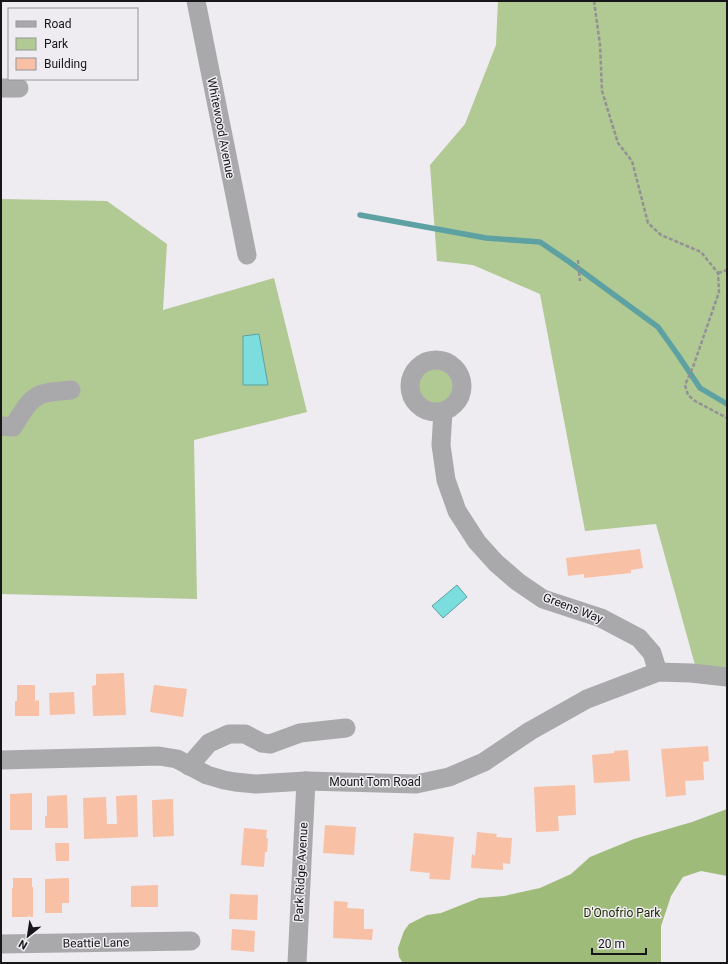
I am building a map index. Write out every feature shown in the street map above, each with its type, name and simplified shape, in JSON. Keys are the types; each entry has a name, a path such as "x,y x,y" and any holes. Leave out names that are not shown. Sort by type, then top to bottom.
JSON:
{"street":[{"name":"Whitewood Avenue","path":"196,1 247,255"},
{"path":"1,426 13,427 34,398 43,394 71,390"},
{"name":"Greens Way","path":"443,411 441,445 446,480 457,510 477,542 496,563 518,582 543,598 601,618 639,638 652,653 658,672"},
{"name":"Mount Tom Road","path":"1,760 159,756 177,759 207,775 229,781 256,784 306,781 416,784 449,777 484,762 530,731 587,699 658,672 691,673 727,677"},
{"path":"189,766 209,743 229,734 245,734 262,743 270,744 300,733 346,728"},
{"name":"Park Ridge Avenue","path":"297,963 306,781"},
{"name":"Beattie Lane","path":"1,944 191,941"}],"path":[{"path":"594,1 600,45 602,91 618,143 632,161 648,223 662,235 701,252 718,273 719,292 685,386 688,395 695,401 727,418"},
{"path":"578,260 580,281"},
{"path":"718,273 727,270"}],"green space":[{"path":"498,1 727,1 727,670 695,665 656,524 585,531 540,294 473,265 437,261 430,165 465,124 496,45"},
{"path":"1,199 107,201 167,244 163,310 274,278 307,412 194,440 197,599 1,594"},
{"path":"433,365 441,365 446,366 453,371 458,378 458,396 453,403 446,408 433,409 425,406 418,399 415,391 415,383 418,375 425,368"},
{"name":"D'Onofrio Park","path":"727,809 727,876 701,871 683,877 671,896 661,926 661,963 403,963 399,957 398,948 404,931 409,924 427,915 441,913 479,898 504,896 540,888 571,874 590,857 634,839 692,822"}],"water":[{"path":"259,334 268,385 243,385 243,336"},
{"path":"457,585 467,597 443,618 432,606"}],"building":[{"path":"640,549 643,568 631,570 631,573 584,578 584,574 568,576 566,558"},
{"path":"124,673 126,715 93,716 92,686 96,685 96,674"},
{"path":"17,685 35,685 35,701 39,700 39,716 15,716"},
{"path":"154,685 187,689 183,717 150,712"},
{"path":"74,692 75,714 50,715 49,693"},
{"path":"708,746 709,761 703,762 704,780 685,781 686,795 666,797 661,749"},
{"path":"628,750 630,781 594,783 592,755"},
{"path":"575,785 576,815 558,816 559,831 536,832 534,787"},
{"path":"32,793 32,830 10,830 10,794"},
{"path":"67,795 68,828 45,828 45,816 47,816 47,796"},
{"path":"137,795 138,837 84,839 83,798 106,797 107,824 117,824 116,796"},
{"path":"173,799 174,836 153,837 152,800"},
{"path":"325,825 356,827 354,855 323,853"},
{"path":"244,828 267,830 267,852 265,852 264,867 241,865"},
{"path":"477,832 497,834 496,837 512,838 510,864 503,863 503,870 471,868 472,854 475,856"},
{"path":"414,833 454,837 450,880 429,879 430,873 410,871"},
{"path":"55,843 69,843 69,861 56,861"},
{"path":"13,878 32,878 33,917 12,917"},
{"path":"69,878 69,903 62,903 62,913 45,913 45,879"},
{"path":"158,885 158,907 131,907 131,886"},
{"path":"230,894 258,895 257,920 229,919"},
{"path":"334,901 348,902 347,908 364,909 364,929 373,929 372,940 333,938"},
{"path":"232,929 255,931 254,952 231,950"}],"waterway":[{"path":"360,215 486,238 540,242 658,327 700,388 727,404"}]}
